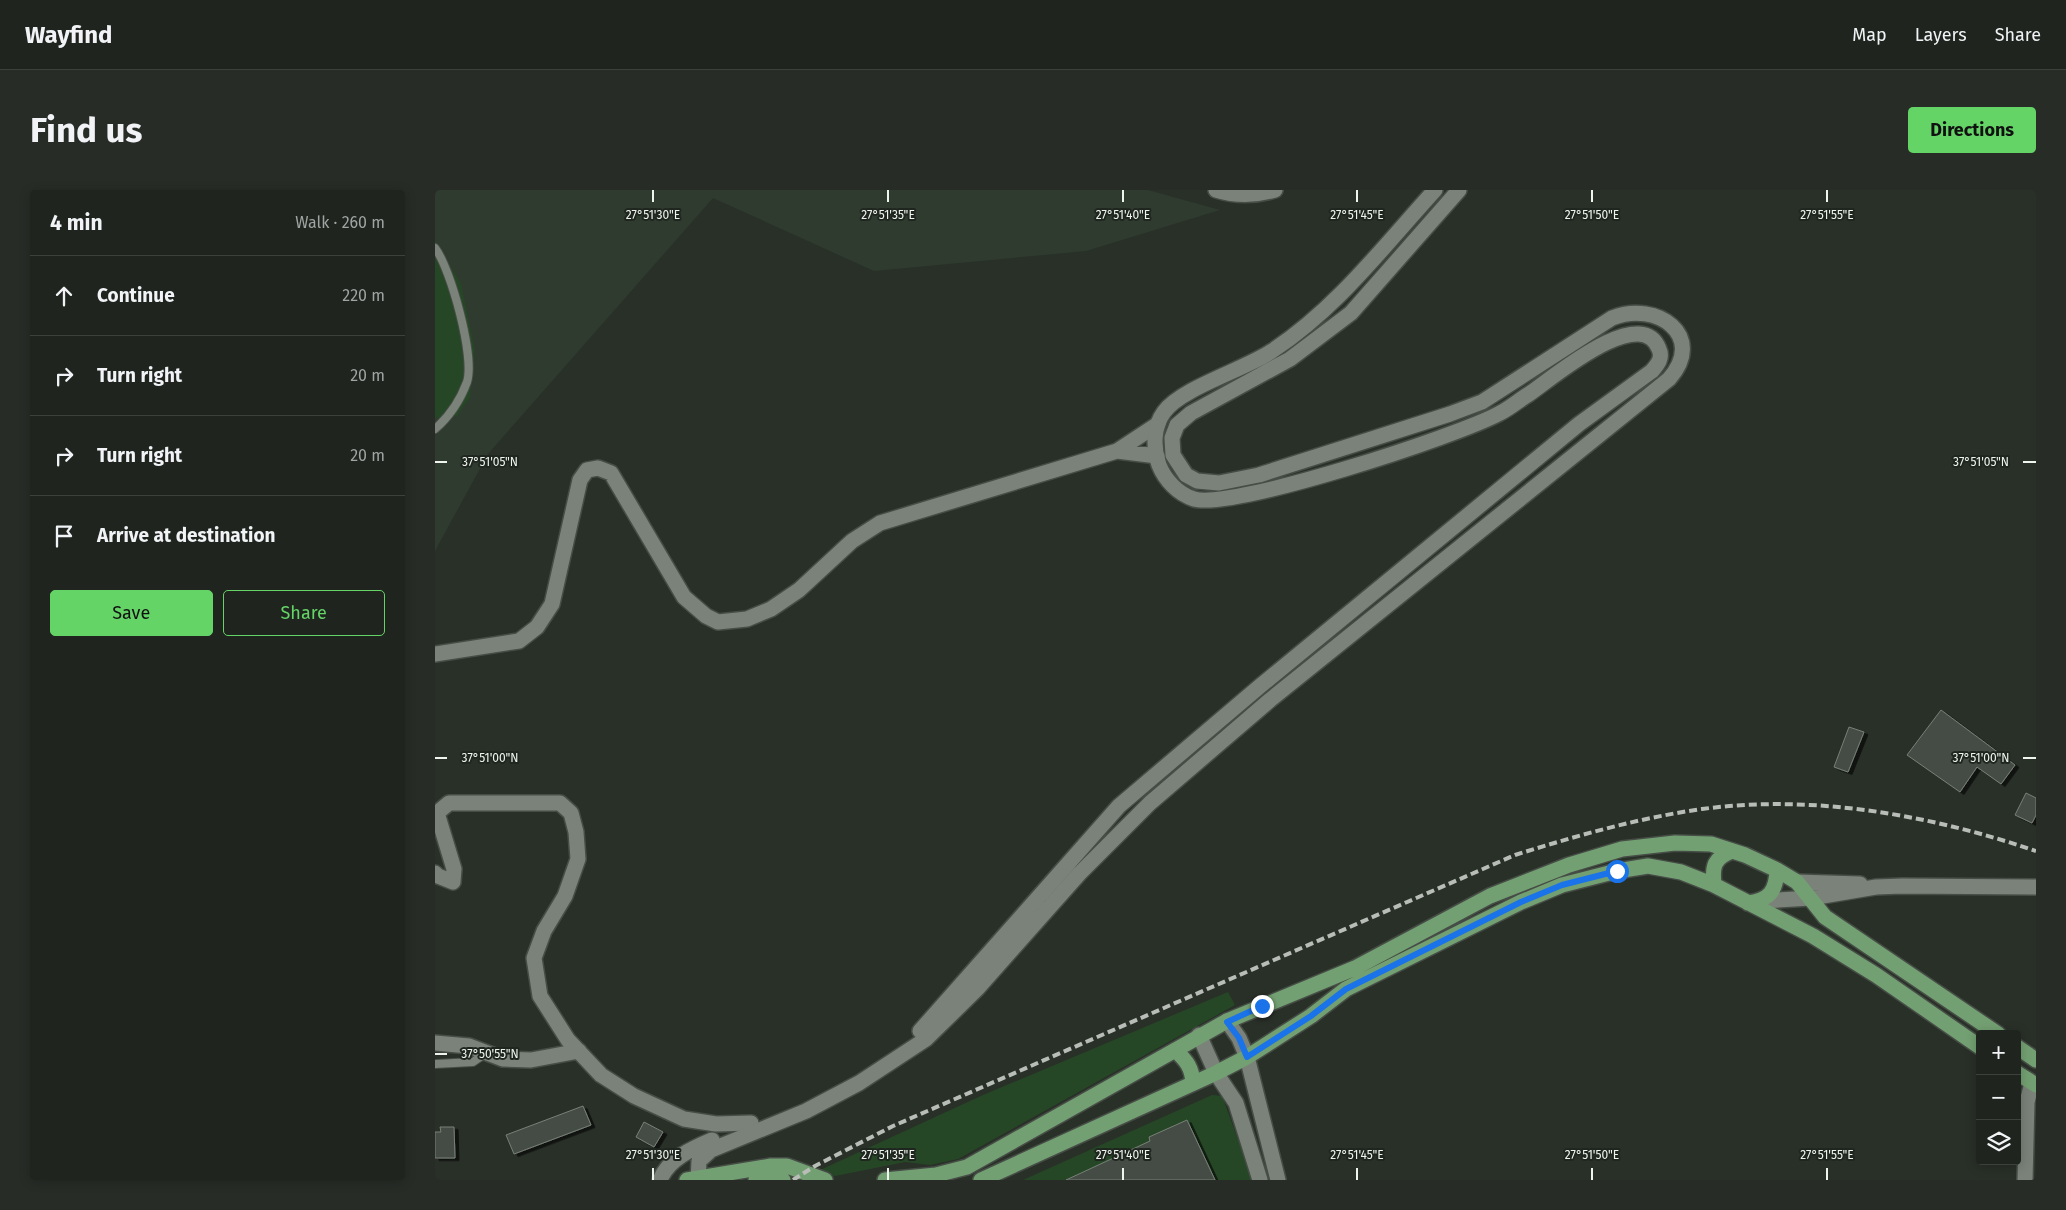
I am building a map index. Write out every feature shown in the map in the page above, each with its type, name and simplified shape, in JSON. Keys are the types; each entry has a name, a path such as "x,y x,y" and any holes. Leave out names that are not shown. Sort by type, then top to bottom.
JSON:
{"main road":[{"path":"885,1180 935,1175 967,1167 1199,1035 1355,968 1490,896 1569,865 1622,849 1675,843 1711,844 1777,870 1797,882 1825,917 1992,1030"},
{"path":"1714,885 1715,864 1720,855 1732,851"},
{"path":"981,1180 1216,1073 1247,1057 1311,1016 1346,989 1521,902 1562,885 1617,871 1648,866 1681,872 1756,902 1876,975 1976,1044"},
{"path":"1756,902 1770,894 1776,881 1777,870"},
{"path":"1175,1050 1186,1060 1192,1071 1193,1083"},
{"path":"2021,1050 2036,1060"},
{"path":"2020,1075 2034,1084"},
{"path":"694,1180 771,1166 787,1166 825,1180"},
{"path":"757,1180 773,1177 783,1180"}],"street":[{"path":"1216,190 1230,194 1261,194 1275,190"},
{"path":"660,1180 664,1170 679,1158 703,1144 802,1102 867,1067 923,1029 1119,806 1259,687 1579,424 1653,371 1659,363 1661,353 1657,343 1647,335 1630,333 1609,340 1500,413 1468,427 1345,469 1235,497 1210,501 1193,499 1180,492 1168,482 1157,456 1155,438 1158,424 1165,410 1191,392 1272,352 1337,298 1435,190"},
{"path":"694,1180 699,1161 711,1150 806,1111 859,1083 926,1039 977,989 1079,874 1150,803 1270,700 1669,379 1676,371 1681,351 1678,332 1663,318 1635,312 1624,314 1612,318 1482,402 1451,414 1259,475 1219,482 1197,481 1185,475 1173,455 1172,438 1177,425 1191,413 1290,359 1351,313 1459,190"},
{"path":"435,654 519,641 537,627 552,604 580,480 587,470 598,468 611,473 684,597 706,616 718,622 747,619 771,609 799,590 852,540 880,524 1117,450 1158,424"},
{"path":"1117,450 1157,456"},
{"path":"435,872 438,876 453,882 454,870 437,813 449,803 560,803 571,813 576,832 578,859 565,896 544,931 534,958 540,996 568,1040 601,1075 618,1086 635,1096 685,1118 716,1124 751,1123"},
{"path":"1797,882 1853,883 1877,887 2036,887"},
{"path":"1756,902 1811,898 1877,887"},
{"path":"1227,1022 1239,1038 1247,1057 1278,1180"},
{"path":"1199,1035 1216,1073 1236,1102 1260,1180"},
{"path":"435,1043 469,1046 503,1059 531,1060 579,1051"},
{"path":"2025,1180 2027,1102 2034,1084"}],"lane":[{"path":"435,248 454,292 467,345 467,380 451,415 435,429"},
{"path":"435,1064 473,1062 486,1053"}],"shaded area":[{"path":"435,190 1148,190 1220,210 1086,251 874,271 713,198 488,454 435,551"}],"green space":[{"path":"435,240 461,284 475,350 470,397 457,416 435,418"},
{"path":"1228,992 1235,1005 958,1159 930,1165 905,1162 835,1176 818,1171 983,1095"},
{"path":"1212,1095 1222,1096 1253,1180 1023,1180"}],"building":[{"path":"1941,710 2015,765 2001,784 1977,767 1960,792 1907,755"},
{"path":"1849,727 1864,732 1848,772 1834,767"},
{"path":"2026,793 2036,798 2036,815 2032,823 2015,815"},
{"path":"583,1106 591,1125 514,1154 506,1135"},
{"path":"1187,1120 1215,1180 1066,1180 1150,1141 1149,1137"},
{"path":"644,1122 663,1132 654,1147 636,1137"},
{"path":"440,1127 454,1127 455,1158 435,1158 435,1132 441,1132"}],"railway":[{"path":"793,1180 815,1166 893,1126 1515,855 1607,828 1654,817 1702,809 1744,805 1787,804 1829,806 1871,811 1955,827 2036,851"}],"route":[{"path":"1262,1006 1227,1022 1239,1038 1247,1057 1311,1016 1346,989 1521,902 1562,885 1617,871"}]}
